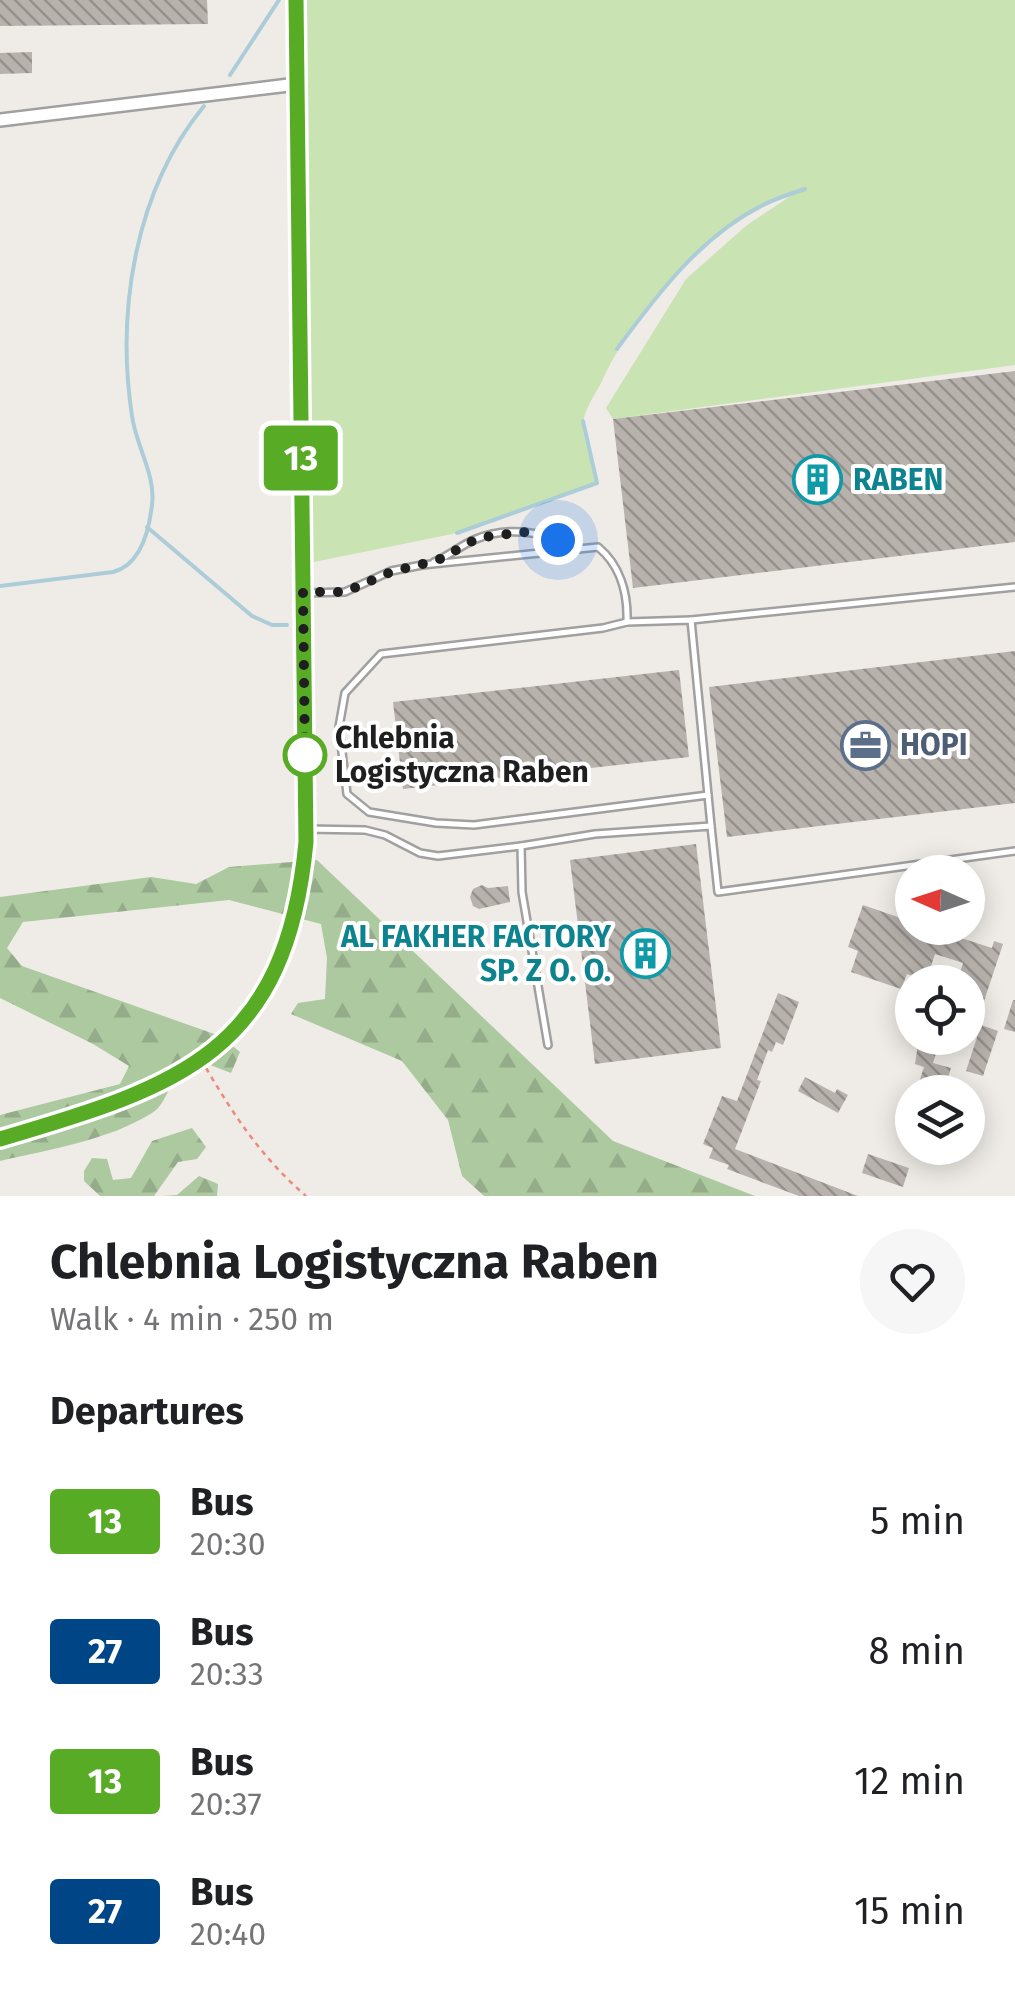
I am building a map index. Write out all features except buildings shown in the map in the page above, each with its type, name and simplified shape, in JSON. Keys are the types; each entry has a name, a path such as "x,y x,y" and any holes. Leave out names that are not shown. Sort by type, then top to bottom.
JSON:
{"street":[{"path":"0,1139 106,1108 202,1060 245,1017 281,959 292,930 301,889 306,829 296,0"},
{"path":"0,120 297,84"}],"lane":[{"path":"422,566 478,538 496,535 540,533 571,548"},
{"path":"303,592 345,592 391,572 422,566 598,547 614,560 626,622"},
{"path":"708,796 474,826 436,824 369,812 347,794 339,727 345,693 381,654 626,622 691,620 1015,587"},
{"path":"691,620 718,892 1015,851"},
{"path":"306,829 366,830 420,853 438,856 595,834 711,826"},
{"path":"521,846 522,892 548,1045"}],"path":[{"path":"202,1060 257,1149 306,1196"}],"green space":[{"path":"296,0 1015,0 1015,365 613,419 606,408 686,279 747,225 798,191 766,205 708,244 658,293 637,321 584,418 583,431 597,483 457,533 314,562 302,550"},
{"path":"317,860 613,1141 755,1196 484,1196 462,1176 448,1120 402,1061 291,1014 298,1003 325,999 327,958 321,924 229,900 23,922 7,948 22,966 220,1036 240,1052 231,1073 195,1059 186,1065 158,1108 135,1123 78,1143 0,1161 0,1115 120,1084 129,1066 0,998 0,897 151,877 196,884 229,867"},
{"path":"192,1128 206,1147 197,1159 178,1162 154,1196 100,1196 84,1181 84,1171 92,1158 107,1159 113,1180 131,1178 152,1141"},
{"path":"199,1176 218,1184 217,1196 163,1196 177,1195"}],"waterway":[{"path":"230,75 279,0"},
{"path":"0,586 113,572 130,562 142,546 152,494 132,416 127,335 130,294 136,253 161,175 204,106"},
{"path":"617,349 664,289 718,234 761,206 805,189"},
{"path":"457,533 597,483 583,421"},
{"path":"147,527 252,616 272,625 287,625"}],"bus line":[{"name":"13","path":"0,1139 106,1108 171,1079 202,1060 224,1042 266,988 292,930 306,842 296,0"}],"place":[{"name":"RABEN","path":"818,480"},
{"name":"HOPI","path":"865,745"},
{"name":"Chlebnia Logistyczna Raben","path":"305,755"},
{"name":"AL FAKHER FACTORY SP. Z O. O.","path":"646,954"}],"route":[{"path":"305,755 303,592 345,592 391,572 438,560 478,538 522,532 558,540"}]}
